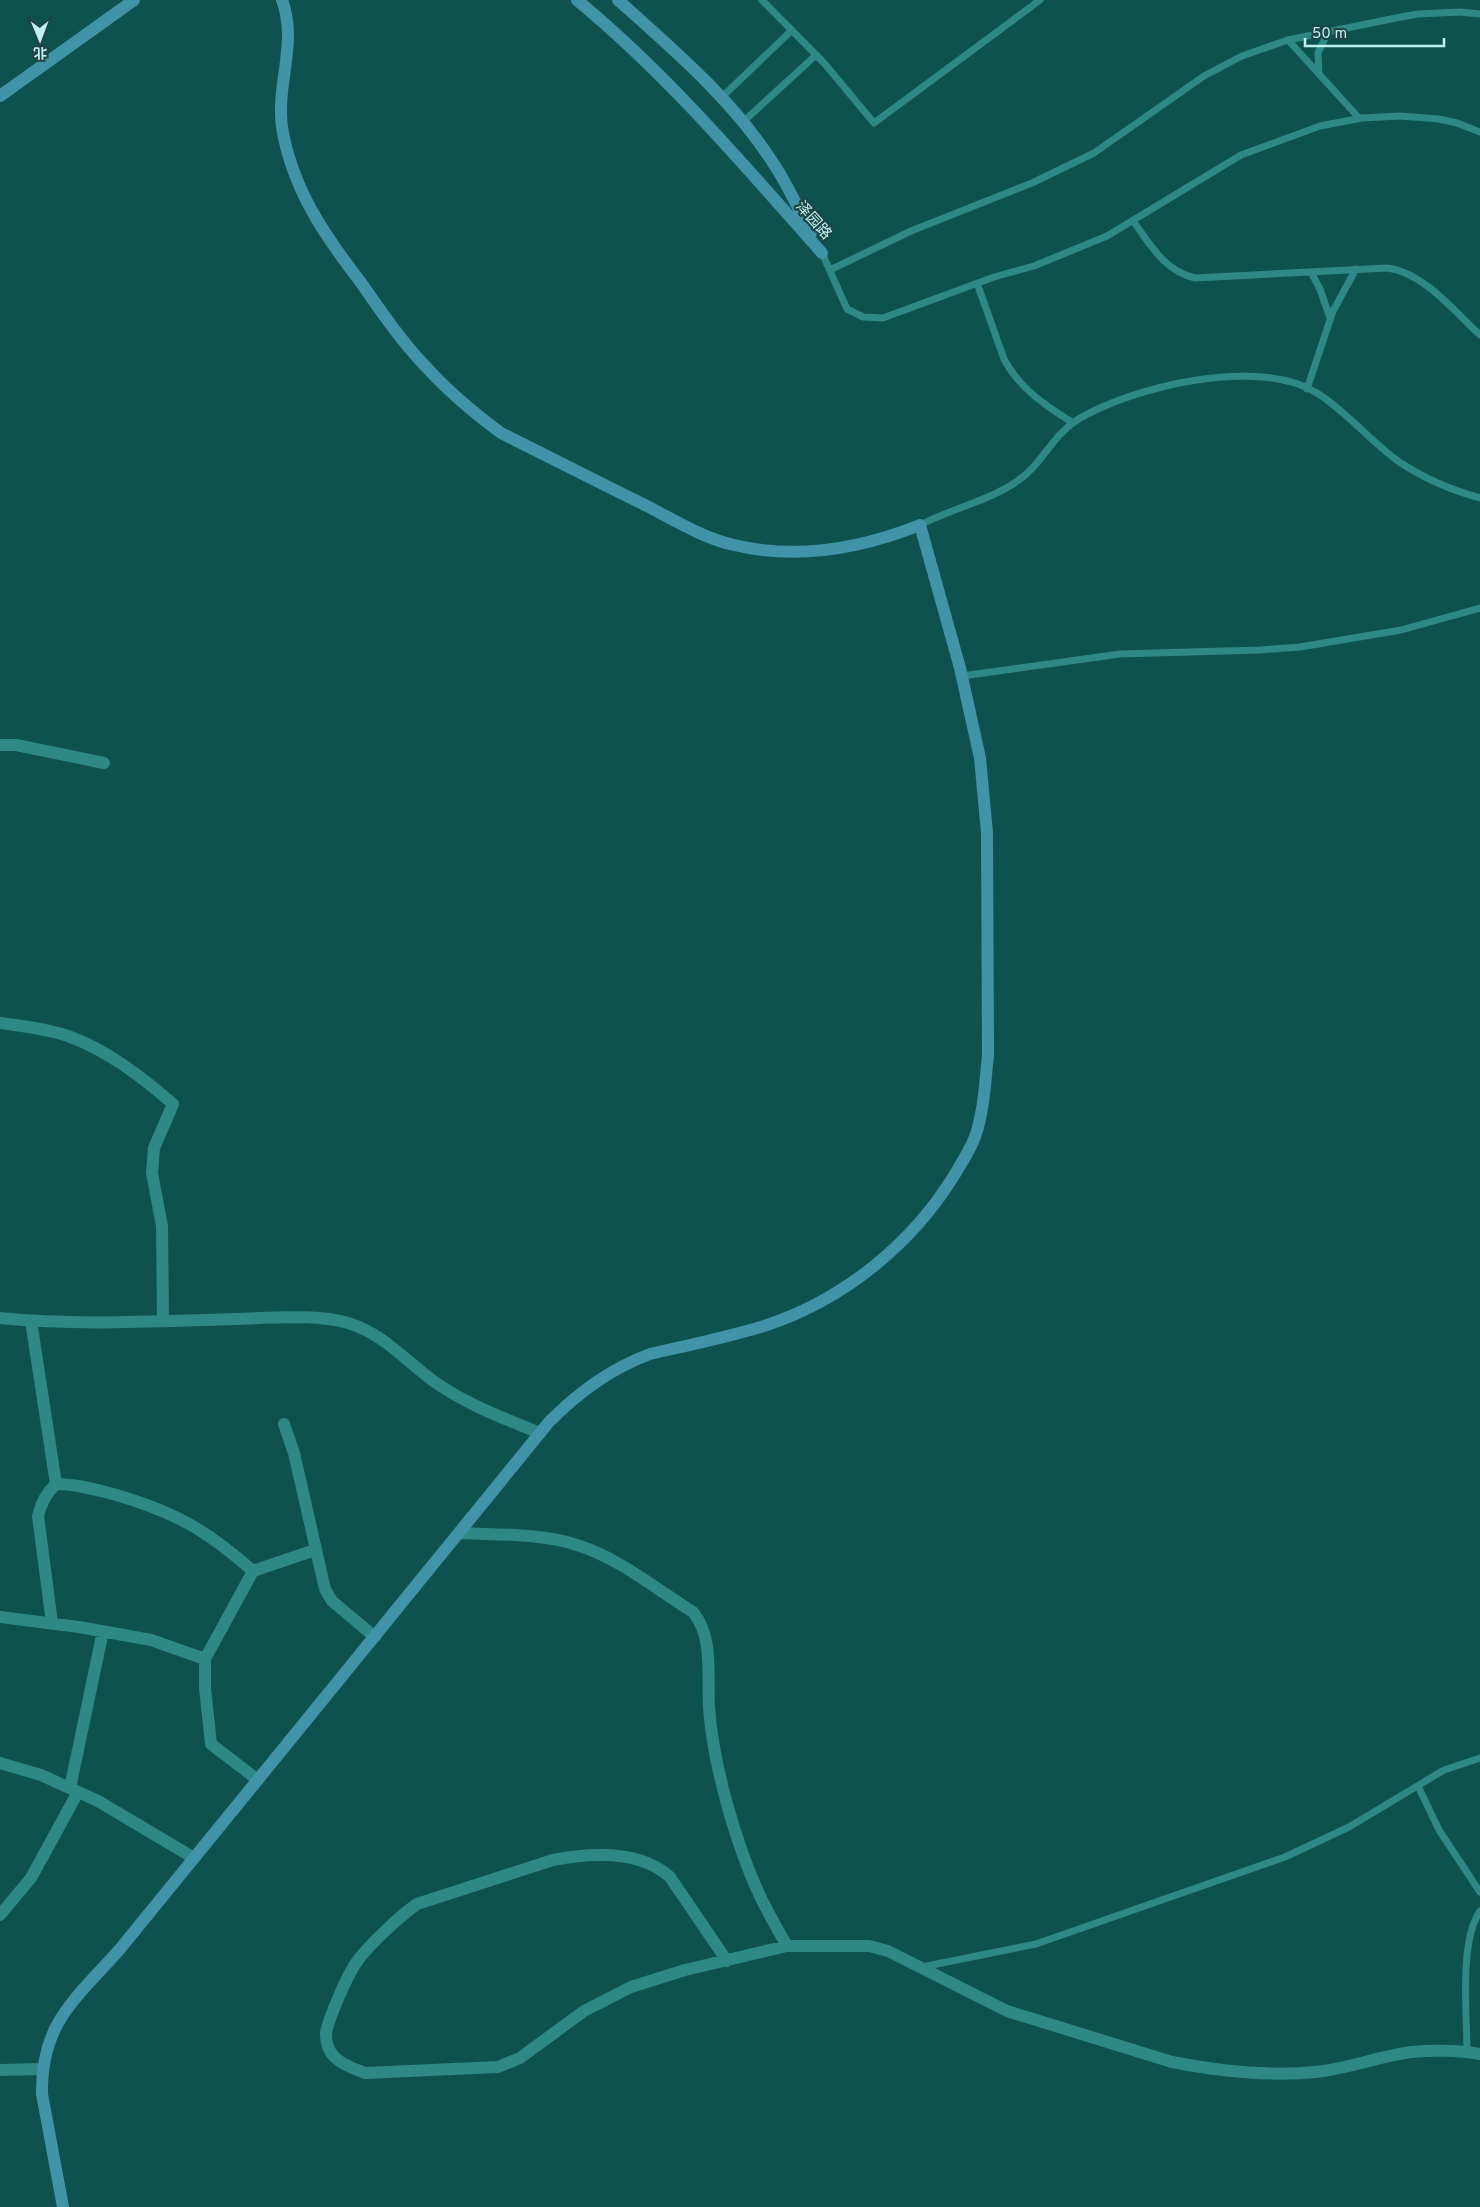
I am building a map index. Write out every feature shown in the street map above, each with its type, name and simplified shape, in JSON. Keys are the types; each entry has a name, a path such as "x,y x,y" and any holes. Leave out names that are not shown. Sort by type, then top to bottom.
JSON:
{"street":[{"path":"0,96 134,0"},
{"path":"63,2207 42,2094 42,2069 48,2043 61,2016 120,1949 540,1433 567,1404 587,1387 609,1373 650,1354 768,1325 808,1308 852,1282 895,1248 914,1229 948,1186 974,1138 980,1116 988,1055 986,810 980,758 962,676 920,525 868,543 814,552 786,552 732,545 696,531 501,432 473,412 442,384 406,344 331,243 309,208 300,189 288,156 282,125 289,39 287,13 282,0"},
{"name":"泽园路","path":"577,0 660,74 726,142 822,253"},
{"name":"泽园路","path":"618,0 678,55 743,122 775,166 822,253"},
{"path":"0,745 16,745 104,763"},
{"path":"0,1023 68,1036 97,1049 133,1071 173,1104 154,1148 152,1173 162,1226 163,1321"},
{"path":"0,1318 88,1324 281,1318 335,1320 349,1323 375,1334 433,1380 488,1413 540,1433"},
{"path":"31,1321 56,1484"},
{"path":"284,1424 294,1454 321,1580 332,1601 374,1637"},
{"path":"52,1624 38,1516 40,1505 48,1491 56,1484 76,1484 148,1504 174,1514 222,1544 253,1571"},
{"path":"459,1533 536,1537 577,1545 605,1556 693,1612 697,1617 705,1637 710,1717 729,1806 760,1895 787,1946"},
{"path":"258,1780 211,1744 204,1688 205,1659 253,1571 315,1550"},
{"path":"0,1617 103,1631 150,1640 205,1659"},
{"path":"0,1915 31,1878 74,1790 103,1631"},
{"path":"0,1763 41,1775 98,1801 194,1858"},
{"path":"727,1961 670,1876 664,1871 639,1860 605,1855 571,1856 553,1860 417,1904 410,1909 390,1926 355,1965 330,2021 326,2034 327,2042 335,2057 349,2067 365,2073 498,2067 520,2058 584,2011 631,1987 676,1972 727,1961 787,1946 869,1946 888,1950 1008,2011 1172,2062 1198,2067 1251,2074 1295,2074 1347,2068 1410,2052 1439,2050 1474,2053"},
{"path":"0,2070 42,2069"}],"lane":[{"path":"762,0 816,55 874,123 1040,0"},
{"path":"830,270 911,231 1032,183 1094,153 1222,65 1288,40 1418,14 1460,12 1480,14"},
{"path":"721,98 792,30"},
{"path":"1319,75 1318,54 1328,32"},
{"path":"1288,40 1360,118"},
{"path":"743,122 816,55"},
{"path":"822,253 847,309 854,314 873,319 883,318 977,283 1034,266 1098,240 1133,221 1241,155 1320,126 1360,118 1400,116 1438,119 1457,123 1480,132"},
{"path":"1133,221 1162,260 1175,271 1195,278 1396,269 1416,277 1480,335"},
{"path":"1307,388 1330,318 1356,270"},
{"path":"1311,272 1320,289 1330,318"},
{"path":"977,283 1004,359 1010,370 1026,391 1073,423"},
{"path":"920,525 945,512 993,495 1016,482 1040,462 1058,436 1073,423 1105,406 1127,397 1195,380 1220,377 1282,380 1316,392 1397,460 1444,486 1480,498"},
{"path":"962,676 1120,654 1300,647 1401,630 1480,608"},
{"path":"921,1967 1036,1944 1285,1856 1349,1827 1444,1770 1480,1758"},
{"path":"1418,1786 1439,1830 1480,1892"},
{"path":"1474,2053 1467,1958 1471,1928 1480,1911"}]}
